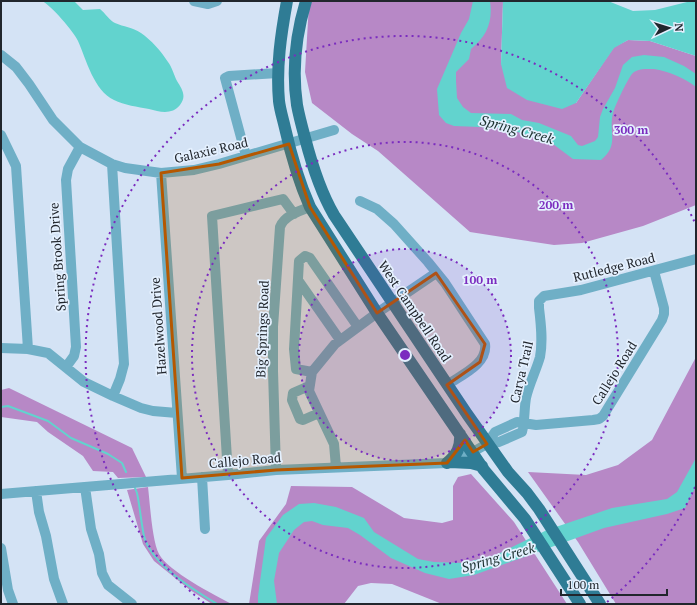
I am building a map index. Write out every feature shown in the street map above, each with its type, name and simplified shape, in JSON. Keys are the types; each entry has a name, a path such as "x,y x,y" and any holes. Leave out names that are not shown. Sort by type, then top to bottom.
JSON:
{"main road":[{"path":"287,1 280,36 278,73 279,102 288,144 303,191 310,207 377,313 482,466 525,519 580,604"},
{"name":"West Campbell Road","path":"306,1 297,40 295,74 297,105 309,155 325,198 334,215 487,444 539,509 600,604"},
{"path":"278,73 295,74"},
{"path":"449,462 458,450 460,434"},
{"path":"449,462 471,462 482,466"}],"street":[{"path":"194,1 208,4 217,1"},
{"name":"Galaxie Road","path":"1,55 16,67 53,120 80,147 112,164 125,168 161,173 194,170 334,130"},
{"path":"246,156 225,78 229,76 278,73"},
{"path":"1,135 16,166 28,348"},
{"name":"Spring Brook Drive","path":"66,367 74,356 76,346 66,180 68,169 80,147"},
{"path":"112,164 124,364 113,396"},
{"name":"Hazelwood Drive","path":"161,173 182,478"},
{"path":"228,475 212,216 283,199 294,214"},
{"path":"360,201 377,209 394,224 445,283 485,344 486,350 480,362 447,384"},
{"name":"Big Springs Road","path":"276,470 273,327 280,227 281,222 286,218 310,207"},
{"path":"312,372 296,369 294,349 299,260 305,256 310,258 358,327"},
{"name":"Rutledge Road","path":"539,301 544,296 581,290 696,259"},
{"name":"Callejo Road","path":"1,494 276,470 449,462 460,459 487,444 495,432 517,422 536,425 599,419 603,416 662,320 664,308 654,271"},
{"path":"336,467 334,444 310,391 309,386 312,372 340,340 436,273"},
{"path":"298,280 340,340"},
{"name":"Carya Trail","path":"524,424 526,399 538,364 541,348 539,301"},
{"path":"1,348 28,348 48,354 84,382 113,396 141,408 153,411 177,413"},
{"path":"309,386 293,393 292,400 300,419 303,420 319,413"},
{"path":"202,477 205,528"},
{"path":"85,487 90,522 99,554 102,573 108,586 132,604"},
{"path":"36,491 39,512 46,536 54,579 63,604"},
{"path":"1,548 8,590 13,604"}],"highlighted area":[{"path":"289,144 310,207 377,313 436,273 485,344 480,362 447,385 487,444 473,452 465,440 447,463 276,470 182,478 161,173 219,164"}],"shaded area":[{"path":"311,1 503,1 501,64 576,103 614,47 628,40 650,41 696,56 696,205 643,226 582,243 554,245 470,232 378,151 352,134 312,103 305,72 309,4"},
{"path":"696,357 696,604 616,604 578,542 528,472 586,475 618,465 652,440"},
{"path":"9,388 132,448 146,477 118,478 113,472 93,471 83,456 48,432 37,422 1,417 1,390"},
{"path":"471,474 514,522 567,604 442,604 392,584 371,583 358,586 344,604 249,604 259,541 286,504 291,486 352,487 404,518 442,523 453,520 453,486 458,477"},
{"path":"148,487 153,531 159,554 164,561 181,575 203,589 232,604 212,604 190,590 154,561 143,544 127,490"}],"water":[{"path":"42,1 74,1 83,10 100,9 113,22 134,29 145,36 159,50 171,66 183,93 183,99 180,105 173,110 162,112 131,106 107,96 96,82 76,37 56,13"},
{"name":"Spring Creek","path":"473,1 490,1 491,16 485,34 471,49 469,59 456,72 457,98 463,107 471,113 511,114 522,120 539,123 571,136 578,145 582,146 595,141 598,137 600,117 603,109 615,88 623,65 632,57 644,55 664,57 684,66 696,74 696,87 682,78 659,70 644,69 634,72 626,84 614,109 612,120 612,143 607,154 601,160 573,159 553,144 506,128 454,126 446,123 439,115 437,89 461,33 469,19"},
{"path":"503,1 608,1 633,11 655,10 696,1 696,56 650,41 628,40 614,48 576,103 562,109 527,100 507,88 501,64"},
{"name":"Spring Creek","path":"696,458 696,486 685,508 667,514 604,528 474,575 449,579 425,573 391,558 348,528 323,525 312,521 304,522 294,530 279,553 274,581 277,604 258,604 266,538 283,515 299,504 314,503 336,507 364,518 374,532 418,559 434,562 463,563 496,555 547,530 612,508 667,499 677,492"}],"waterway":[{"path":"1,407 8,406 48,421 71,438 108,454 122,463 126,472"},
{"path":"135,488 144,536 148,546 155,556 174,575 217,604"}]}
